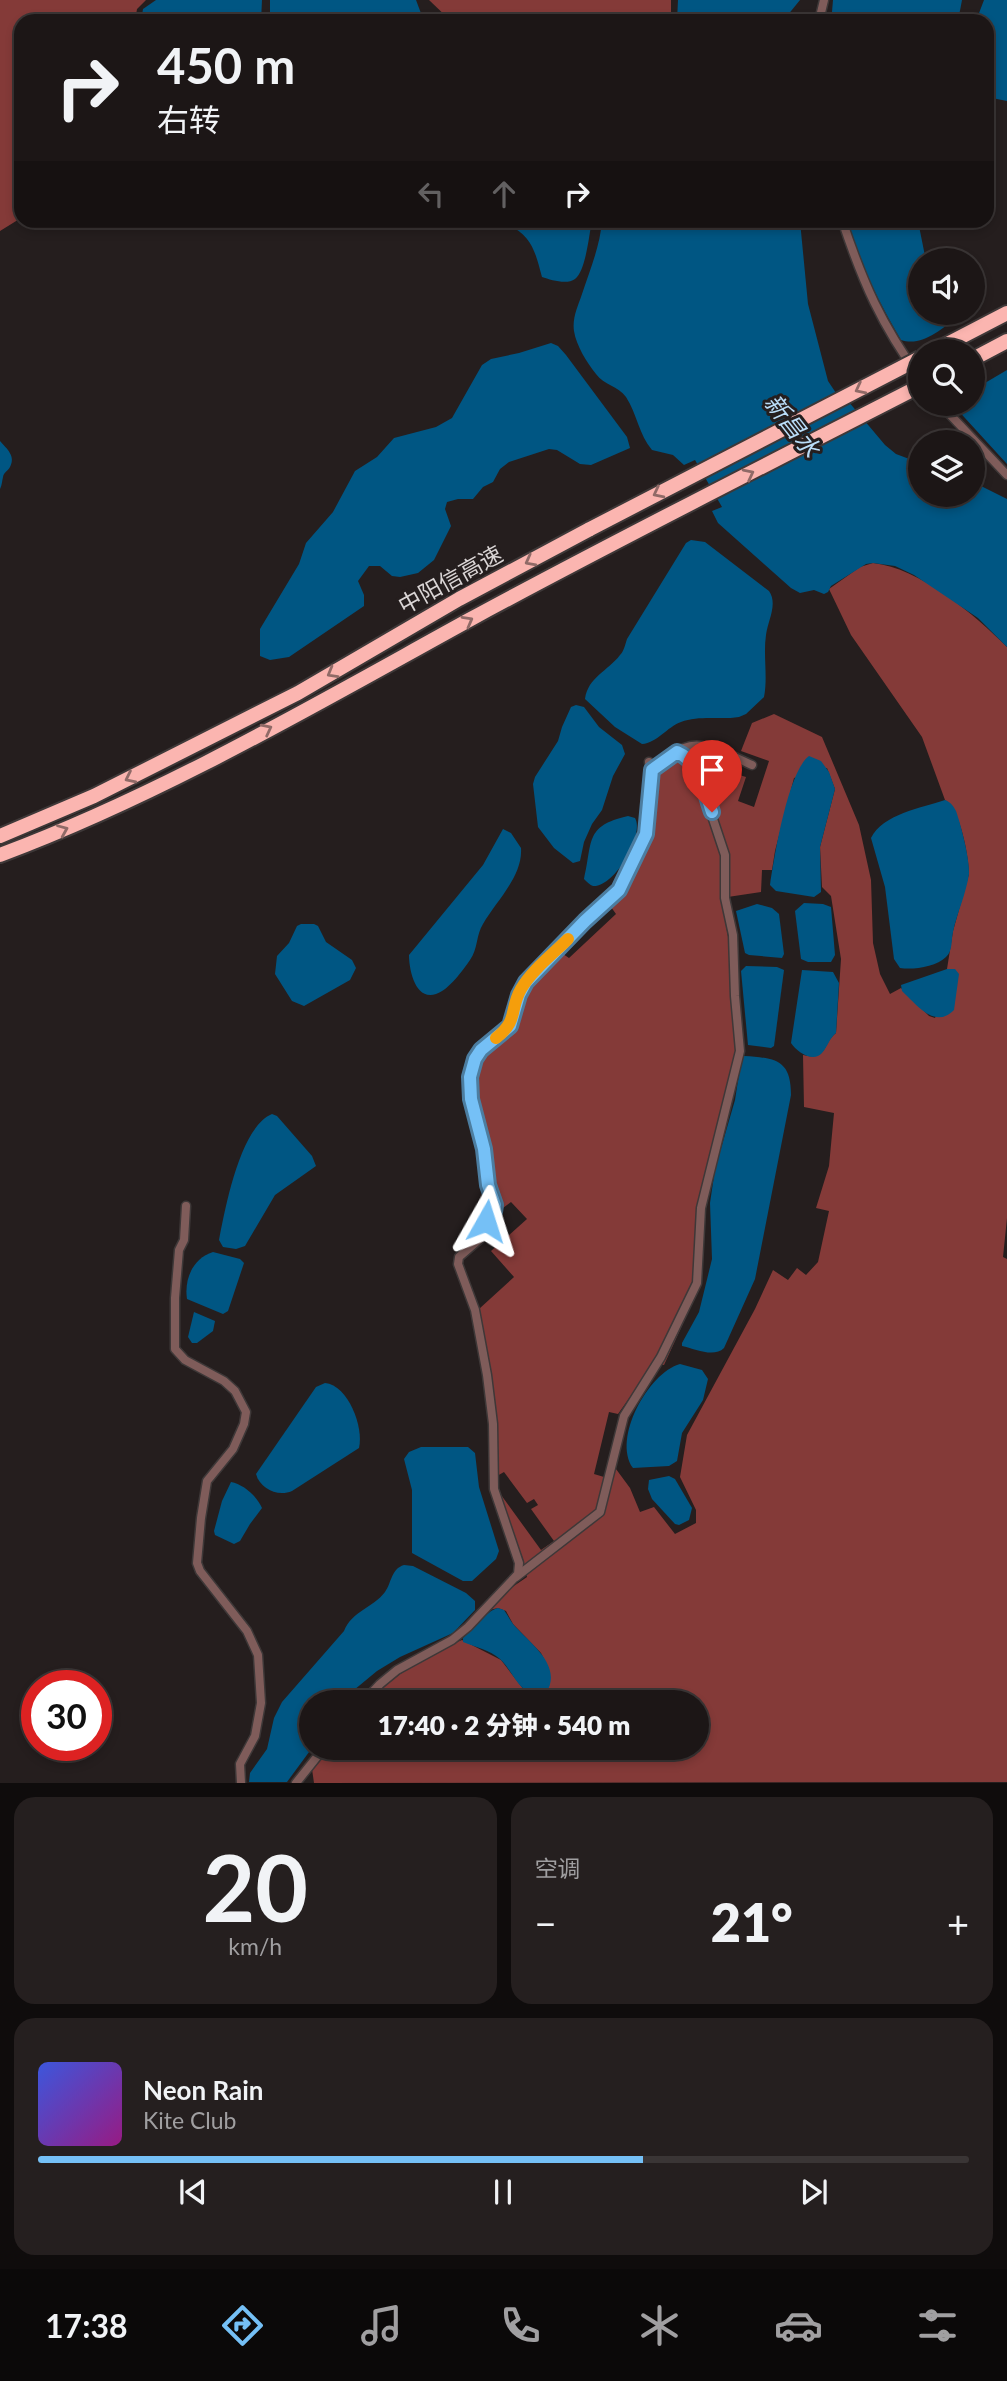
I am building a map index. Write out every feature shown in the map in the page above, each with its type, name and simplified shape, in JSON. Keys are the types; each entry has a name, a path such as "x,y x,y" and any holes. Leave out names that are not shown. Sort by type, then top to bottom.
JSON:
{"highway":[{"path":"957,339 1007,313"},
{"path":"985,353 1007,341"},
{"name":"中阳信高速","path":"0,836 94,796 262,712 458,599 908,364"},
{"name":"中阳信高速","path":"0,855 81,822 221,753 601,551 908,392"}],"street":[{"path":"845,228 876,308 908,360"},
{"path":"951,416 1007,475"},
{"path":"516,1577 519,1563 495,1489 493,1424 475,1310 458,1264 459,1257 481,1238 495,1205 488,1185 484,1149 471,1099 470,1077 475,1059 481,1050 510,1026 519,995 526,982 619,890 646,834 650,766 686,747 705,746 752,765"},
{"path":"374,1690 397,1670 453,1640 468,1628 516,1577 600,1512 624,1416 662,1357 697,1283 701,1208 740,1051 733,931 725,898 725,855 695,765 689,758 677,752"},
{"path":"186,1206 184,1240 178,1250 175,1349 185,1360 223,1381 235,1391 246,1409 244,1424 236,1444 207,1481 197,1563 200,1571 247,1631 258,1655 261,1703 255,1736 240,1764 241,1783"},
{"path":"296,1783 314,1760"}],"shaded area":[{"path":"0,0 146,0 137,9 136,14 14,14 14,222 0,231"},
{"path":"429,0 671,0 671,14 444,14"},
{"path":"873,563 891,567 928,583 946,595 1007,647 1007,1218 1003,1257 1007,1259 1007,1782 314,1783 312,1769 318,1760 709,1760 709,1690 537,1690 549,1669 541,1653 513,1624 506,1611 498,1608 489,1610 505,1592 527,1577 523,1559 496,1488 541,1550 554,1541 531,1509 538,1505 534,1499 527,1503 504,1472 497,1476 496,1417 479,1309 514,1277 491,1251 527,1219 511,1202 503,1208 488,1176 473,1082 477,1064 485,1052 510,1030 522,997 531,983 560,952 569,958 616,914 611,907 618,900 649,839 659,769 677,756 746,777 738,801 754,807 769,761 741,751 752,723 774,714 822,737 859,825 871,880 873,943 880,974 890,994 901,988 929,1016 935,1018 955,969 947,969 953,931 969,874 963,834 955,813 945,800 922,737 851,635 829,589 860,567","holes":["827,768 835,789 820,847 822,887 831,896 841,959 836,1033 821,1054 803,1055 804,1107 834,1113 829,1166 816,1208 829,1211 818,1262 806,1275 797,1268 788,1280 773,1270 687,1435 680,1477 696,1510 696,1523 675,1534 654,1507 640,1512 630,1488 616,1469 604,1477 594,1474 609,1412 618,1414 654,1363 664,1365 701,1284 704,1208 736,1051 732,959 721,898 761,892 762,870 772,870 794,778"]},
{"path":"462,1640 501,1660 524,1690 381,1690 411,1666"}],"water":[{"path":"156,0 262,0 261,14 142,14 143,9"},
{"path":"270,0 416,0 421,14 270,14"},
{"path":"678,0 800,0 789,14 677,14"},
{"path":"833,0 962,0 959,14 832,12"},
{"path":"984,0 1007,0 1007,101 994,98 994,14 979,14"},
{"path":"514,228 591,228 579,275 568,282 542,277 531,245"},
{"name":"新昌水","path":"601,228 801,228 808,304 828,381 885,445 896,454 908,458 908,507 985,507 985,488 1007,499 1007,647 978,618 914,575 895,566 866,564 831,586 824,594 814,590 800,593 718,523 712,511 722,507 695,460 684,465 673,455 652,450 626,397 599,378 577,342 574,331 575,317"},
{"path":"848,228 919,228 923,248 908,248 908,325 948,325 924,339 901,340 870,282"},
{"path":"551,343 566,355 627,437 630,448 591,465 580,464 557,450 549,449 509,462 500,469 493,482 483,487 473,499 447,502 445,509 451,526 434,560 418,573 392,576 380,566 369,566 358,581 364,595 364,606 289,657 270,660 260,656 260,629 299,564 306,543 333,512 355,471 377,457 394,438 436,427 452,418 482,365 491,359"},
{"path":"1007,370 1007,464 985,440 985,430 976,430 963,416 985,416 985,383"},
{"path":"0,441 10,453 12,463 3,475 0,489"},
{"path":"691,540 705,542 772,596 773,607 765,643 764,697 739,717 688,720 642,744 615,727 585,699 590,685 621,653 686,543"},
{"path":"571,707 584,707 599,727 622,745 625,754 613,776 602,810 584,842 580,861 573,863 554,848 538,827 533,784 558,741"},
{"path":"809,756 821,761 829,772 835,789 820,847 821,892 814,897 776,891 770,885 788,796 801,765"},
{"path":"945,800 956,811 969,868 951,949 946,957 936,963 918,968 900,968 894,959 885,887 871,838 884,823 893,818"},
{"path":"628,816 635,818 637,826 632,848 610,879 592,886 584,879 593,837 604,825"},
{"path":"503,829 511,833 521,848 521,858 514,878 483,924 473,956 460,974 441,992 429,995 423,993 412,975 409,955 483,865"},
{"path":"804,903 831,907 835,955 831,962 808,962 801,959 795,911"},
{"path":"757,904 772,908 779,914 784,954 782,958 745,953 736,911"},
{"path":"301,924 318,926 326,942 352,960 356,968 350,980 304,1006 292,1001 275,974 277,956"},
{"path":"746,966 777,967 784,970 774,1046 771,1048 748,1045 741,971"},
{"path":"947,969 955,969 959,974 954,1010 947,1015 940,1017 926,1013 902,991 901,985"},
{"path":"802,970 833,972 839,983 836,1033 822,1053 814,1057 801,1053 791,1043"},
{"path":"744,1056 780,1063 788,1074 791,1095 755,1279 724,1348 715,1352 704,1352 682,1346 682,1343 699,1312 712,1259 710,1203 715,1169 735,1100"},
{"path":"272,1114 277,1116 312,1156 316,1166 275,1195 245,1246 236,1249 223,1247 219,1240 225,1209 243,1151 261,1122"},
{"path":"213,1252 240,1259 244,1263 228,1311 223,1314 187,1299 191,1270 200,1259"},
{"path":"194,1312 215,1321 213,1331 197,1343 192,1343 188,1337"},
{"path":"680,1364 702,1370 708,1379 703,1400 682,1433 677,1461 669,1466 633,1468 628,1456 627,1441 637,1409 656,1380"},
{"path":"325,1383 341,1391 352,1408 359,1429 359,1448 292,1491 281,1493 265,1488 256,1474 316,1387"},
{"path":"421,1447 468,1447 475,1453 479,1487 499,1551 496,1559 472,1581 463,1581 412,1553 412,1490 404,1459 409,1452"},
{"path":"669,1476 675,1479 692,1508 689,1520 679,1525 652,1499 648,1489 649,1480"},
{"path":"231,1482 249,1491 262,1508 240,1541 234,1544 215,1535 214,1531 222,1501"},
{"path":"413,1566 466,1593 475,1601 475,1610 453,1633 400,1657 354,1690 299,1690 299,1760 303,1760 287,1782 249,1782 250,1773 267,1749 274,1718 282,1702 352,1619 385,1592 400,1567"},
{"path":"498,1608 504,1610 513,1624 542,1655 551,1673 547,1690 526,1690 496,1656 463,1642 463,1638"}],"slow traffic":[{"path":"496,1038 510,1026 519,995 526,982 568,939"}],"route":[{"path":"486,1221 494,1212 495,1202 488,1185 484,1149 471,1099 470,1077 475,1059 486,1045 510,1026 519,995 526,982 619,890 646,834 652,770 677,752 689,758 695,765 712,812"}]}
